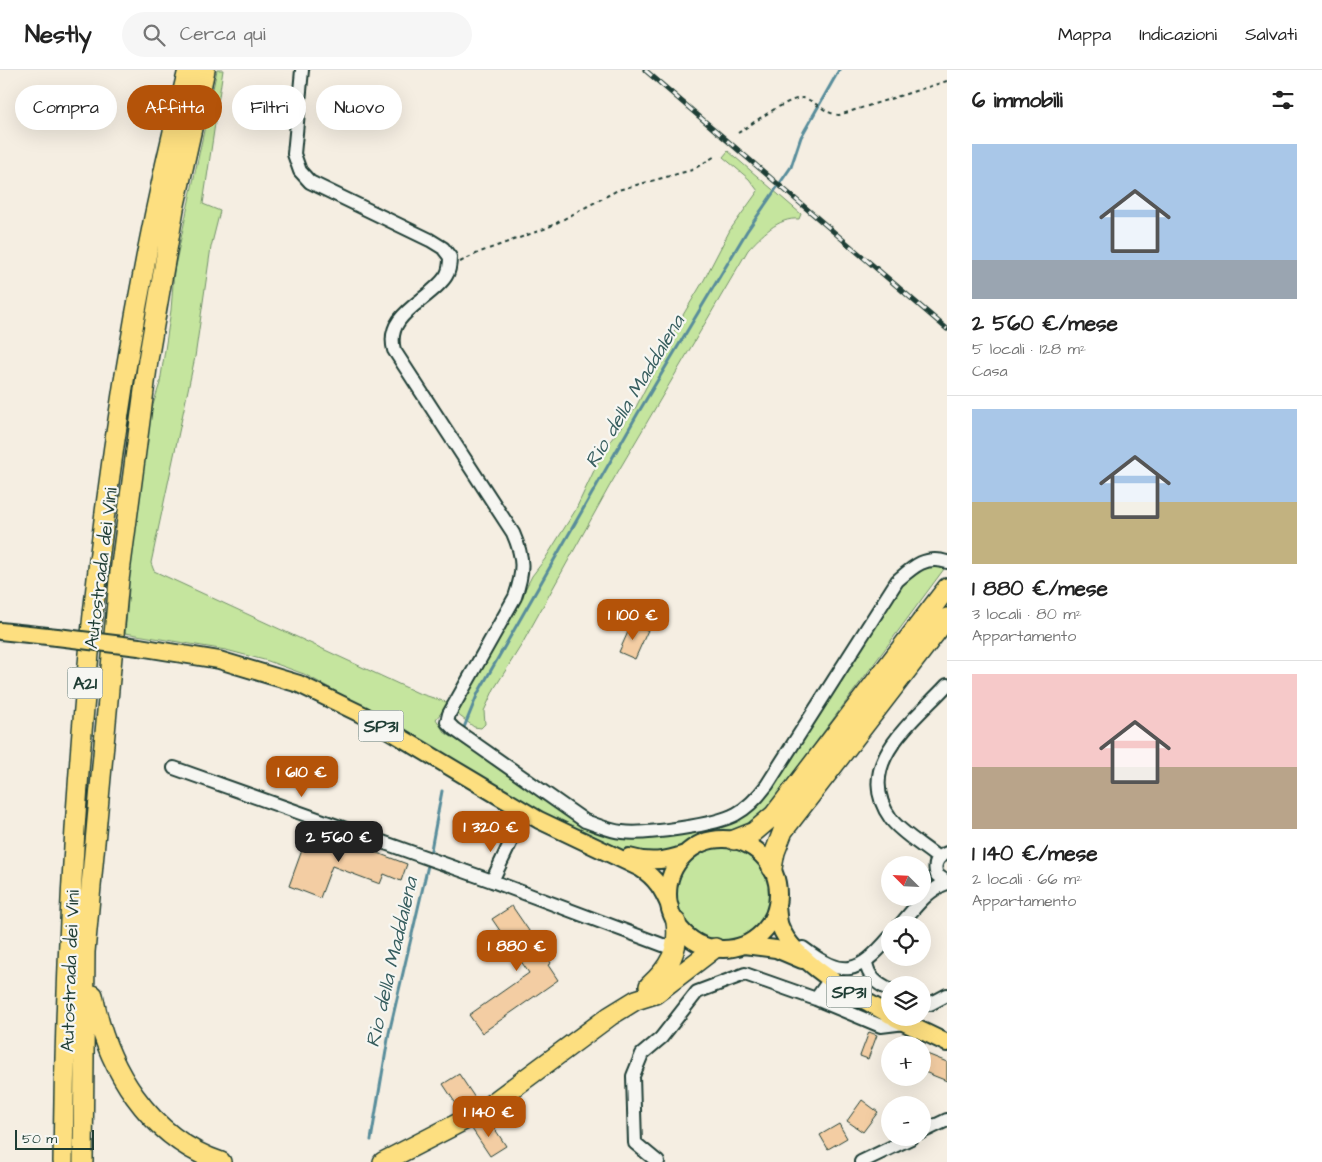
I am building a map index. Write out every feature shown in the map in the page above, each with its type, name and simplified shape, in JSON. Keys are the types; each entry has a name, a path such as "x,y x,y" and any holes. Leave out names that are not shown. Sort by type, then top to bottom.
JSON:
{"highway":[{"name":"Autostrada dei Vini","path":"83,1162 85,952 119,580 166,209 188,70"},
{"name":"Autostrada dei Vini","path":"63,1162 74,848 85,688 128,349 205,70"},
{"path":"734,840 754,832 774,815 944,592"},
{"path":"772,868 775,852 783,831 947,618"},
{"path":"383,1162 482,1111 610,1016 636,1000 666,970 676,950 678,936 673,915"},
{"path":"636,1000 655,994 715,948"},
{"path":"85,952 98,1023 120,1076 150,1117 201,1155 222,1162"}],"main road":[{"name":"SP31","path":"0,631 139,647 219,660 299,684 365,716 557,830 605,850 654,878 665,893 673,915 692,940 715,948 730,948 744,945 776,949 811,964"},
{"name":"SP31","path":"605,850 652,861 685,854 701,843 714,840 734,840 755,849 772,868 778,891 777,906 780,926 785,935 811,964 830,979 881,1010"},
{"name":"SP31","path":"673,915 669,888 673,873 685,854"},
{"path":"744,945 759,936 770,922 777,906"},
{"path":"912,1026 947,1043"}],"street":[{"path":"302,70 294,154 300,171 310,182 437,244 450,257 446,276 397,321 391,340 394,350 513,533 521,552 522,566 515,597 449,714 447,722 586,821 623,832 652,831 720,821 735,815 751,804 767,785 897,581 916,564 938,560 947,562"},
{"path":"931,880 943,856 891,820 881,803 876,782 881,764 890,746 947,685"},
{"path":"174,768 421,855 676,950"},
{"path":"492,881 525,812"},
{"path":"935,871 940,879 947,882"},
{"path":"931,892 947,882"},
{"path":"908,916 916,906"},
{"path":"785,935 831,967 850,968 866,962 881,946"},
{"path":"866,962 867,970 881,985"},
{"path":"658,1162 635,1143 633,1076 642,1054 661,1038 697,992 745,974 816,999 881,1026"},
{"path":"816,999 830,979"},
{"path":"931,1003 947,995"},
{"path":"931,1128 946,1122"},
{"path":"861,1162 895,1146"}],"path":[{"path":"738,133 793,98 805,97 828,112 839,115 947,81"},
{"path":"449,269 480,252 546,228 618,190 692,170 717,155"}],"green space":[{"path":"217,70 223,70 221,85 214,85"},
{"path":"204,130 214,130 203,204 220,211 211,247 195,357 151,563 154,571 418,693 449,703 436,719 444,732 579,820 605,832 743,814 901,586 915,573 925,568 937,567 944,569 760,818 741,831 704,835 672,853 633,854 545,814 394,723 304,674 268,661 226,650 125,633 129,590 126,578 145,430 160,383 171,310 174,271"},
{"path":"728,151 801,214 799,219 784,221 770,228 748,250 609,487 522,644 494,689 484,711 485,724 481,728 474,727 457,714 464,697 511,617 532,576 575,511 599,460 611,440 636,407 680,320 704,280 730,230 758,191 749,179 723,157"},
{"path":"723,847 741,851 756,861 766,876 770,894 766,912 756,927 741,937 723,941 705,937 690,927 680,912 676,894 680,876 690,861 705,851"}],"building":[{"path":"632,623 648,630 635,659 619,652"},
{"path":"310,828 407,864 401,881 384,874 380,884 332,866 320,898 289,886"},
{"path":"512,906 551,963 548,965 558,980 482,1033 469,1015 529,973 492,919"},
{"path":"869,1032 877,1035 868,1059 860,1056"},
{"path":"931,1056 947,1062 947,1081 931,1075"},
{"path":"459,1074 477,1101 460,1110 443,1084"},
{"path":"862,1100 878,1112 863,1132 847,1121"},
{"path":"489,1120 506,1146 490,1156 472,1129"},
{"path":"839,1124 847,1138 828,1149 820,1135"}],"waterway":[{"name":"Rio della Maddalena","path":"463,730 478,693 638,413 747,231 791,167 801,137 839,70"},
{"name":"Rio della Maddalena","path":"430,855 442,791"},
{"name":"Rio della Maddalena","path":"371,1140 389,1033 429,861"}],"railway":[{"path":"645,70 947,329"}]}
